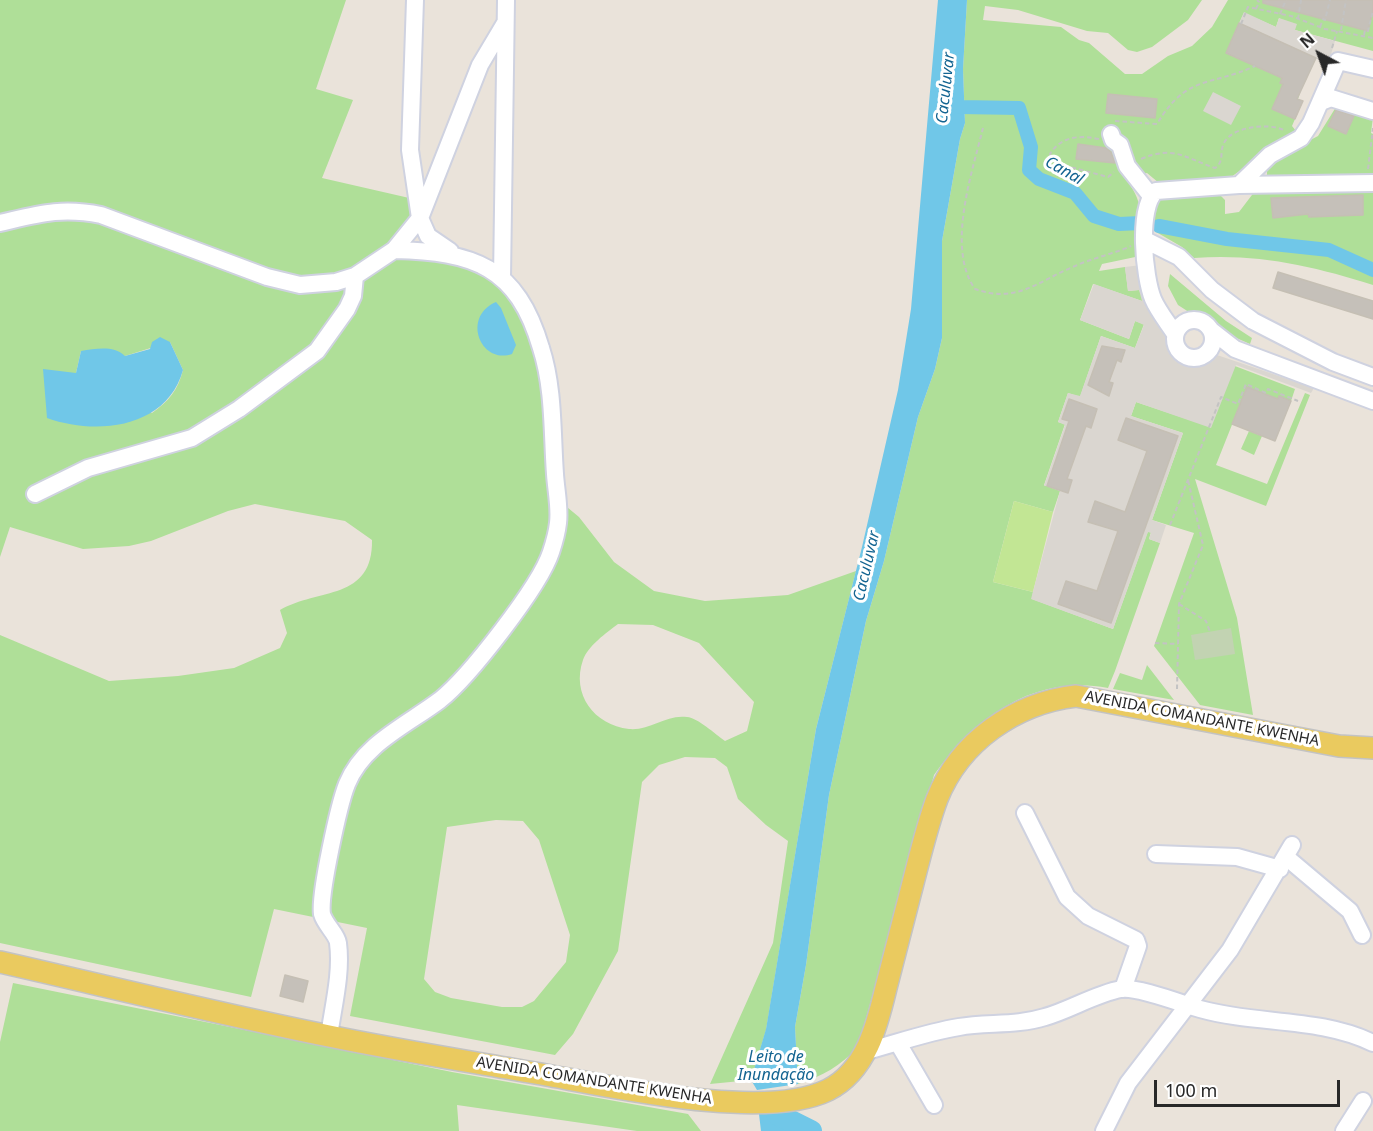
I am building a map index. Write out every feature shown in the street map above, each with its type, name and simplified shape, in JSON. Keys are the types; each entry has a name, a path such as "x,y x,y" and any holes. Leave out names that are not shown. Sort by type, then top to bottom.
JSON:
{"main road":[{"name":"AVENIDA COMANDANTE KWENHA","path":"0,962 329,1036 657,1093 714,1102 755,1102 804,1098 829,1090 867,1051 879,1016 938,798 952,772 980,739 1001,721 1048,699 1076,696 1339,746 1373,748"}],"street":[{"path":"329,1036 339,961 338,940 322,914 323,896 339,808 348,782 361,761 380,742 442,698 472,668 537,579 550,554 558,522 550,397 543,354 534,325 519,297 502,278 487,267 439,246 428,236 420,218 410,139 415,0"},
{"path":"502,278 506,0"},
{"path":"0,223 51,211 74,210 101,215 267,278 300,285 336,282 355,276 394,250 420,218 480,65 505,23"},
{"path":"1239,185 1270,155 1301,138 1321,102 1338,61 1373,69"},
{"path":"1321,102 1331,98 1373,111"},
{"path":"1111,134 1113,140 1120,145 1127,166 1150,196"},
{"path":"1175,334 1154,302 1147,284 1145,240 1150,196 1156,191 1170,188 1370,180"},
{"path":"1145,240 1179,258 1212,290 1253,321 1333,362 1373,376"},
{"path":"394,250 436,251 461,257"},
{"path":"35,494 88,468 192,438 239,409 317,351 347,309 353,296 355,276"},
{"path":"1147,284 1168,306 1191,320 1203,322 1235,349 1373,401"},
{"path":"1191,320 1179,326 1175,334 1175,343 1182,354 1194,358 1235,349"},
{"path":"1205,354 1213,344 1212,331"},
{"path":"1025,813 1067,897 1088,916 1137,940 1138,946 1123,988"},
{"path":"1156,854 1286,857 1350,911 1362,935"},
{"path":"1104,1131 1128,1083 1230,951 1286,857"},
{"path":"867,1051 961,1026 1010,1024 1044,1017 1123,988 1139,989 1218,1014 1300,1022 1353,1034 1373,1043"},
{"path":"898,1043 934,1105"},
{"path":"1344,1131 1363,1101"}],"path":[{"path":"1256,9 1259,2 1257,0"},
{"path":"1280,14 1286,0"},
{"path":"1298,19 1301,0"},
{"path":"1320,27 1330,0"},
{"path":"1341,30 1346,0"},
{"path":"1241,24 1248,7 1280,14 1320,27 1373,38"},
{"path":"1364,35 1365,30 1368,31 1373,10"},
{"path":"1255,66 1206,80 1188,89 1164,109 1157,124 1115,119 1110,142 1085,136 1071,138 1055,144 1050,154 1055,163 1108,177 1158,152 1170,152 1215,168 1222,157 1222,144 1229,136 1241,130 1277,126 1292,134"},
{"path":"983,128 963,222 962,252 967,277 975,289 1005,296 1075,266 1145,240"},
{"path":"1370,180 1373,128"},
{"path":"1170,525 1221,397 1239,404 1246,384 1266,393 1268,389 1298,401"},
{"path":"1177,689 1179,604 1203,545 1188,479"},
{"path":"1179,604 1206,621 1210,632"},
{"path":"1155,643 1178,644"}],"green space":[{"path":"0,0 346,0 316,89 353,100 322,178 418,200 420,218 394,249 487,267 535,325 556,498 579,517 614,562 654,591 705,601 788,595 856,571 816,729 766,1030 751,1080 710,1084 773,943 788,841 766,825 738,799 727,767 715,758 685,757 659,765 642,782 618,951 573,1034 555,1055 350,1016 367,928 274,909 251,997 0,943 0,635 109,681 178,676 234,668 280,648 287,633 280,610 295,603 341,590 363,574 370,560 372,540 345,521 255,504 228,511 151,541 129,546 83,549 10,527 0,557","holes":["170,342 183,370 172,394 152,413 54,369 63,373 76,373 81,351 125,356","618,624 653,625 699,643 754,702 747,731 725,741 701,723 687,717 672,718 637,729 616,726 605,721 588,706 580,685 583,660 598,640","496,820 523,821 539,840 570,935 566,962 534,1001 522,1007 502,1007 451,998 435,992 424,979 447,827"]},
{"path":"967,0 1202,0 1188,20 1152,47 1137,52 1128,50 1108,33 1087,31 1018,10 985,6 983,20 1061,27 1079,40 1089,43 1125,74 1142,74 1168,56 1192,46 1212,27 1228,0 1373,0 1373,51 1295,30 1279,18 1276,27 1244,13 1226,53 1282,78 1280,83 1300,93 1298,99 1280,91 1273,109 1295,119 1292,126 1296,131 1231,177 1216,181 1159,183 1147,173 1139,175 1130,185 1140,210 1140,256 1102,264 1099,271 1125,267 1128,291 1139,290 1149,310 1146,317 1138,314 1142,301 1093,284 1080,320 1129,339 1135,321 1144,324 1135,348 1101,336 1080,397 1068,393 1058,422 1065,424 1044,485 1060,491 1053,512 1014,501 993,582 1033,592 1032,599 1113,629 1148,531 1151,532 1149,539 1160,543 1115,671 1108,688 1081,685 1056,688 1032,694 1009,704 988,718 950,754 934,775 858,1047 831,1070 798,1084 795,1027 806,965 829,795 866,621 884,561 918,417 935,369 942,338 942,241 960,139 965,123 963,69"},
{"path":"1336,107 1373,117 1371,133 1373,134 1373,178 1267,180 1267,167 1270,161 1318,136"},
{"path":"1373,188 1373,285 1285,262 1240,257 1194,258 1182,247 1151,229 1157,203 1161,197 1220,195 1225,200 1225,214 1239,212 1255,191"},
{"path":"1170,274 1226,321 1252,338 1250,344 1216,329 1206,318 1195,316 1178,305 1168,286"},
{"path":"1214,358 1295,389 1291,401 1279,396 1269,422 1247,387 1216,465 1267,484 1305,393 1310,395 1266,506 1195,479 1237,618 1253,715 1200,705 1154,646 1194,533 1152,520 1183,433 1131,416 1136,402 1211,427"},
{"path":"1249,431 1262,436 1254,455 1241,449"},
{"path":"1014,501 1053,512 1033,592 993,582"},
{"path":"1231,628 1235,654 1195,660 1191,635"},
{"path":"1147,665 1174,700 1113,689 1120,673 1142,680"},
{"path":"13,983 452,1072 688,1114 701,1131 637,1131 457,1105 459,1131 0,1131 0,1042"}],"shaded area":[{"path":"1244,12 1276,27 1279,18 1297,24 1295,30 1335,41 1328,64 1239,23"},
{"path":"1213,92 1241,106 1231,125 1203,111"},
{"path":"1141,265 1170,332 1174,350 1183,359 1194,361 1217,355 1314,388 1311,393 1236,365 1211,428 1136,402 1131,416 1183,433 1152,520 1166,525 1160,543 1149,539 1151,533 1148,532 1113,629 1031,599 1060,491 1068,493 1072,481 1067,479 1086,426 1091,427 1097,409 1069,399 1062,419 1069,421 1047,486 1044,486 1065,425 1058,422 1068,393 1080,396 1101,336 1135,348 1144,325 1135,321 1129,339 1080,320 1094,284 1142,301 1139,290 1128,291 1125,267","holes":["1115,347 1124,350 1121,361 1117,360 1109,382 1113,383 1109,395 1089,385","1126,418 1178,437 1111,623 1058,604 1066,581 1097,591 1118,531 1090,523 1097,502 1125,512 1147,451 1118,440"]}],"water":[{"name":"Leito de Inundação","path":"938,0 967,0 963,69 965,123 960,139 942,241 942,338 935,369 918,417 884,561 866,621 829,795 806,965 795,1027 798,1084 757,1090 751,1080 766,1029 816,729 862,547 898,390 911,309"},
{"path":"496,302 501,308 516,345 512,354 501,356 492,353 479,338 479,318 485,309"},
{"path":"160,337 170,342 183,370 175,389 162,404 146,415 108,426 87,426 47,418 43,369 76,373 81,351 110,349 125,356 150,349 152,342"},
{"path":"792,1111 801,1117 802,1131 761,1131 759,1114"}],"building":[{"path":"1263,0 1373,0 1373,10 1368,31 1263,3"},
{"path":"1239,23 1316,58 1297,99 1303,101 1295,119 1272,109 1283,84 1280,83 1282,78 1226,53"},
{"path":"1108,94 1157,99 1155,118 1106,113"},
{"path":"1336,110 1354,116 1346,134 1328,126"},
{"path":"1078,144 1106,148 1111,152 1115,163 1076,159"},
{"path":"1363,195 1363,215 1309,217 1308,214 1273,218 1271,198"},
{"path":"1278,272 1373,301 1373,319 1273,288"},
{"path":"1102,346 1125,350 1121,362 1117,360 1109,382 1113,383 1109,396 1088,385"},
{"path":"1247,387 1278,399 1279,396 1291,401 1275,441 1232,424"},
{"path":"1069,399 1097,409 1091,428 1086,426 1067,479 1072,480 1068,493 1047,486 1069,421 1062,419"},
{"path":"1126,418 1178,436 1111,623 1058,604 1066,581 1097,591 1118,531 1088,522 1095,501 1125,512 1147,451 1118,440"},
{"path":"285,975 308,981 303,1002 280,996"}],"waterway":[{"name":"Canal","path":"949,99 960,107 1019,108 1031,147 1029,170 1039,179 1075,193 1094,216 1119,224 1141,223"},
{"name":"Canal","path":"1159,226 1227,239 1329,250 1373,270"},
{"path":"777,1114 811,1131"}],"water label":[{"name":"Caculuvar","path":"946,88"},
{"name":"Caculuvar","path":"867,566"}]}
